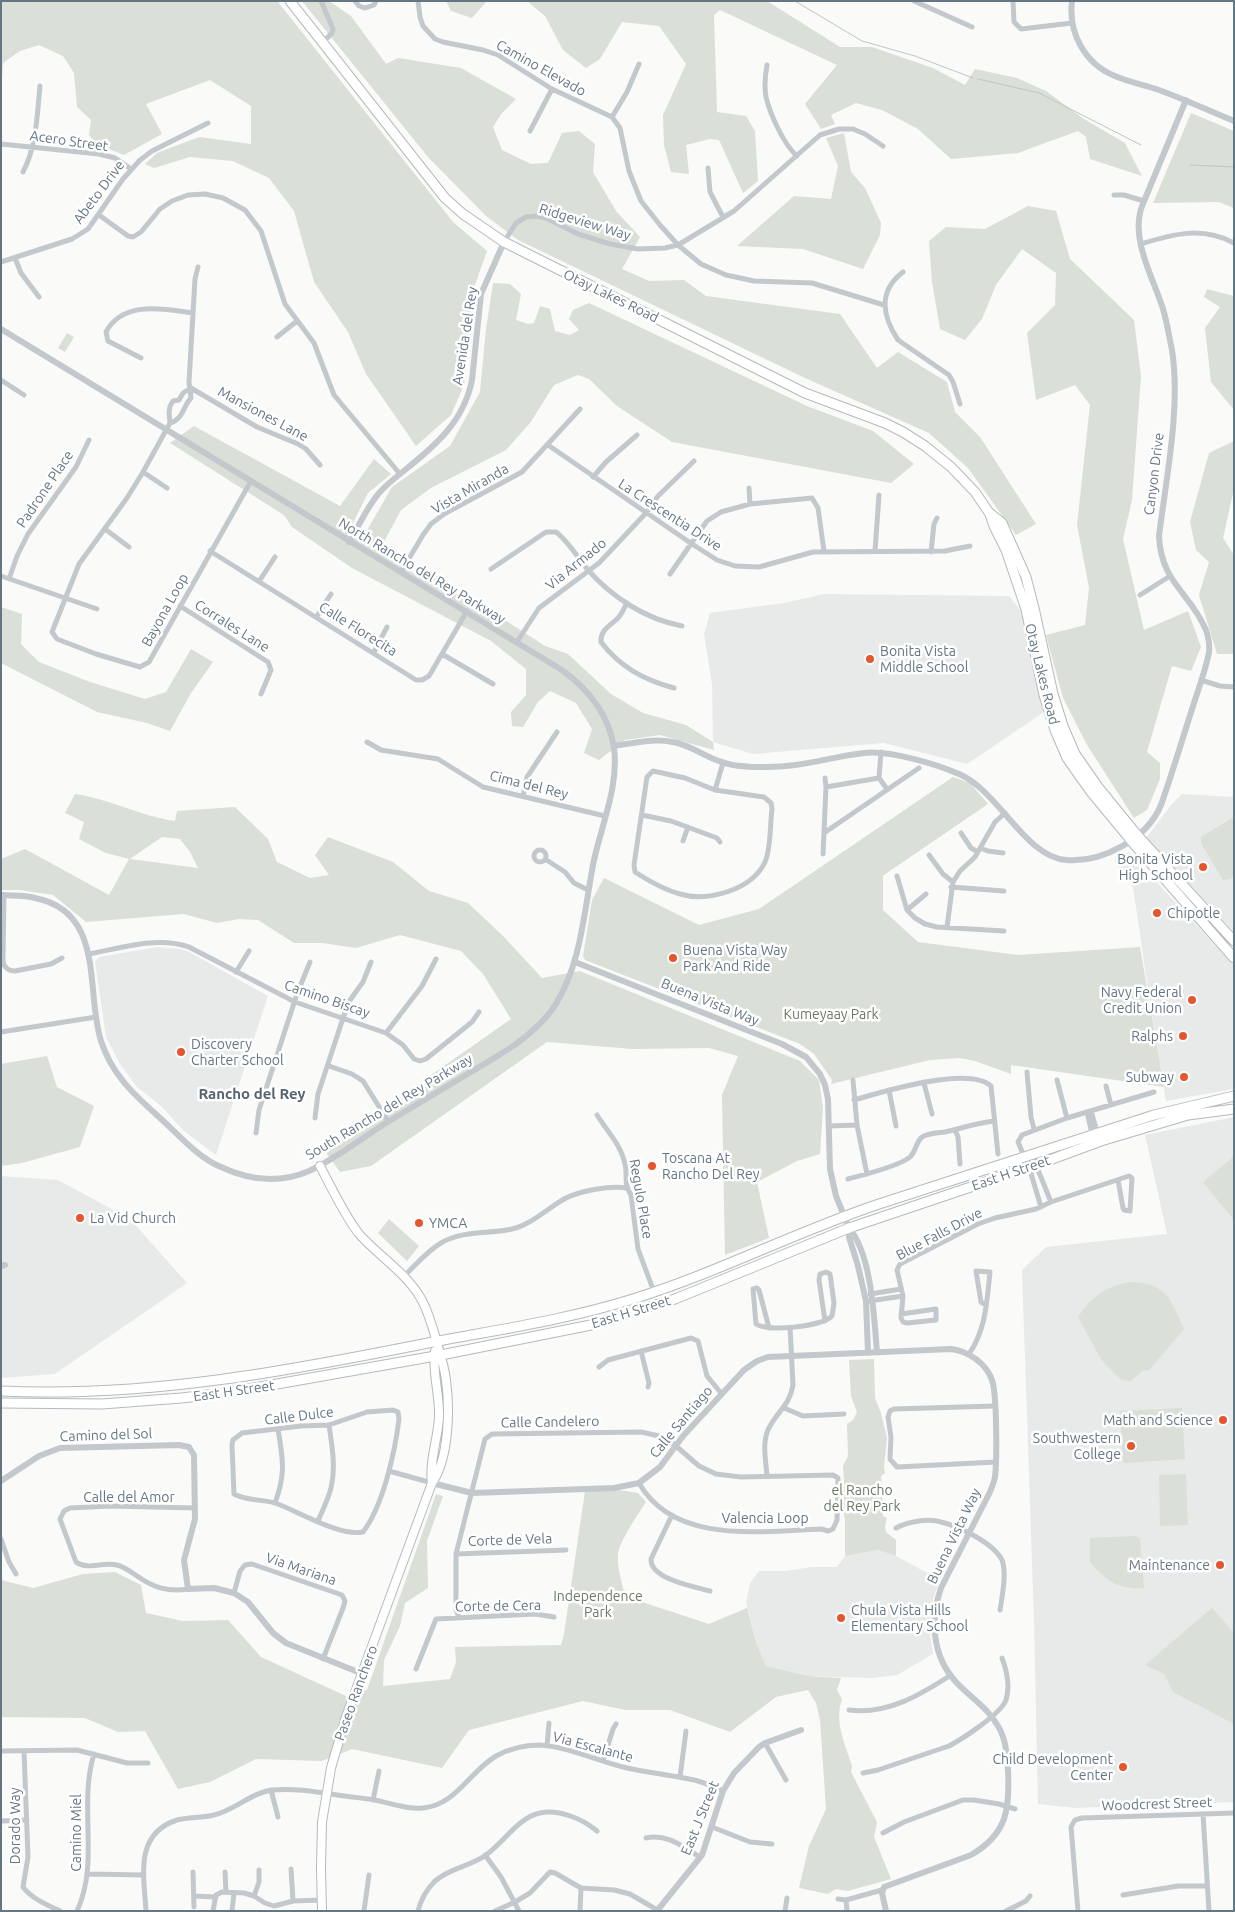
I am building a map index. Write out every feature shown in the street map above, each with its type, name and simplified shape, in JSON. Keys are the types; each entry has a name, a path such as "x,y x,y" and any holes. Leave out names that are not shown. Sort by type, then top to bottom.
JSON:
{"main road":[{"name":"Otay Lakes Road","path":"290,1 445,198 462,214 504,242 805,392 885,423 903,432 925,446 951,467 975,492 990,514 1002,523 1026,577 1052,694 1063,726 1076,754 1134,838 1234,958"},
{"name":"Otay Lakes Road","path":"1134,838 1234,940"},
{"name":"East H Street","path":"1,1391 97,1391 177,1386 277,1372 536,1324 587,1312 671,1287 845,1215 1095,1133 1174,1109 1234,1096"},
{"name":"East H Street","path":"1,1404 102,1404 181,1398 282,1385 549,1334 638,1311 675,1299 849,1228 1102,1141 1186,1115 1234,1109"},
{"name":"Paseo Ranchero","path":"320,1166 360,1234 404,1276 420,1296 429,1314 438,1356 439,1417 430,1472 432,1483 346,1717 330,1768 322,1840 322,1911"}],"street":[{"path":"321,1 333,29 332,33 322,42"},
{"path":"355,1 359,6 365,8 372,6 376,1"},
{"name":"Camino Elevado","path":"418,1 421,22 425,30 432,37 443,42 493,53 552,89 612,116"},
{"path":"914,1 972,27"},
{"path":"1013,1 1014,22 1021,29 1072,24"},
{"path":"1072,1 1072,24 1082,49 1101,69 1120,78 1186,100 1234,121"},
{"path":"639,64 627,92 612,116 620,128 629,171 641,201 678,244 701,264 726,275 754,281 812,283 884,305"},
{"path":"767,65 765,84 767,98 782,135 792,152 797,156"},
{"path":"23,172 30,160 34,147 40,86"},
{"path":"530,132 552,89"},
{"name":"Canyon Drive","path":"614,746 647,741 672,742 689,747 723,763 764,767 792,766 864,753 881,752 902,756 958,773 981,787 1032,843 1048,854 1063,860 1099,858 1111,853 1134,838 1160,809 1209,653 1207,632 1196,610 1170,576 1161,555 1159,536 1174,409 1173,358 1163,309 1141,244 1138,224 1139,214 1186,100"},
{"name":"Abeto Drive","path":"1,262 72,240 88,229 131,169 152,151 208,123"},
{"name":"Ridgeview Way","path":"504,242 516,223 526,217 536,216 546,218 578,234 630,248 665,248 678,244 723,218 749,198 820,135 848,128 861,132 883,146"},
{"name":"Acero Street","path":"1,144 99,154 115,158 131,169"},
{"path":"708,168 710,192 723,218"},
{"path":"99,215 128,236 133,237 141,232 160,209 188,195 205,194 230,200 245,210 261,231 282,297 314,343 334,395 400,474"},
{"path":"1114,195 1124,195 1144,202"},
{"path":"1141,244 1173,234 1188,232 1210,234 1234,243"},
{"name":"Avenida del Rey","path":"350,542 380,493 445,435 465,404 472,380 481,294 504,242"},
{"path":"15,258 21,273 39,297"},
{"path":"168,426 180,417 191,398 189,382 195,279 198,268"},
{"path":"903,272 895,278 888,289 884,305 892,332 898,340 949,375 960,404"},
{"path":"141,358 108,341 106,332 113,322 126,313 137,309 193,312"},
{"path":"277,337 297,321"},
{"name":"North Rancho del Rey Parkway","path":"1,329 168,426 251,481 517,642 562,670 591,696 604,717 614,746 614,776 588,890 575,962"},
{"path":"1,380 24,395"},
{"path":"179,400 183,393 191,388"},
{"name":"Mansiones Lane","path":"191,388 257,427 298,444 306,449 320,465"},
{"path":"168,426 170,406 173,401 179,400 186,404"},
{"name":"Vista Miranda","path":"400,572 431,524 444,514 522,472 580,409"},
{"name":"Bayona Loop","path":"168,426 127,498 79,564 52,632 57,639 96,654 140,667 149,662 251,481"},
{"path":"593,477 606,462 637,435"},
{"name":"Padrone Place","path":"9,579 25,539 76,467 88,440"},
{"name":"La Crescentia Drive","path":"548,445 692,544 723,562 747,568 813,552 931,552 948,551 970,546"},
{"name":"Via Armado","path":"517,642 539,608 589,570 614,548 646,513 658,496 694,461"},
{"path":"143,472 167,488"},
{"path":"749,488 750,504"},
{"path":"875,551 879,495"},
{"path":"670,574 707,521 729,509 750,504 812,498 818,508 824,551"},
{"path":"931,552 934,524 937,518"},
{"path":"104,529 129,548"},
{"path":"490,569 550,531 559,534 606,588 627,603 657,619 682,626"},
{"name":"Calle Florecita","path":"210,551 260,580 419,680 429,676 466,612"},
{"path":"260,580 275,557"},
{"path":"1,576 97,610"},
{"path":"1140,595 1170,576"},
{"path":"317,616 330,594"},
{"path":"627,603 620,616 604,630 600,636 601,642 633,672 650,681 674,688"},
{"name":"Corrales Lane","path":"180,606 268,662 271,670 260,694"},
{"path":"374,652 387,627"},
{"path":"442,654 493,684"},
{"path":"1201,680 1220,686 1234,687"},
{"path":"523,796 528,777 557,732"},
{"name":"Cima del Rey","path":"367,742 381,750 438,759 483,787 605,816"},
{"path":"881,752 878,778 887,789"},
{"path":"716,790 723,763"},
{"path":"824,833 919,768"},
{"path":"654,771 685,778 716,790 764,797 771,803 766,860 757,874 736,888 699,897 670,892 635,872 634,866 647,777 654,771"},
{"path":"823,854 825,778"},
{"path":"826,787 878,778"},
{"path":"948,927 952,884 960,871 975,857 995,822 1005,813"},
{"path":"642,816 671,821 717,838 720,842"},
{"path":"683,841 688,827"},
{"path":"960,833 972,848 1003,853"},
{"path":"929,855 952,884 1004,891"},
{"path":"545,859 565,872 574,883 588,890"},
{"path":"896,876 908,910 915,918 925,924 1004,931"},
{"path":"908,910 926,894"},
{"path":"3,895 3,961 6,968 10,971 51,964 62,958"},
{"name":"South Rancho del Rey Parkway","path":"3,895 39,898 62,910 79,928 89,954 100,1039 106,1055 124,1084 208,1159 219,1167 252,1178 269,1179 306,1173 320,1166 388,1121 510,1049 529,1035 553,1008 569,980 575,962"},
{"name":"Camino Biscay","path":"89,954 152,942 179,943 295,1002 386,1033 403,1045 414,1059 426,1059 472,1022 479,1012"},
{"path":"236,972 249,951"},
{"path":"386,1033 422,986 436,958"},
{"path":"256,1134 259,1110 310,962"},
{"path":"315,1118 318,1094 348,1003 363,982 371,962"},
{"name":"Buena Vista Way","path":"575,962 782,1044 806,1057 820,1074 828,1099 830,1169 836,1196 845,1215 849,1228 849,1237 868,1298 877,1352"},
{"path":"1,1032 96,1017"},
{"path":"328,1066 352,1074 363,1081 388,1121"},
{"path":"1026,1072 1034,1129"},
{"path":"854,1100 938,1079 968,1079 988,1083 990,1086 998,1154"},
{"path":"853,1080 857,1125 866,1174"},
{"path":"1057,1080 1067,1118"},
{"path":"924,1082 932,1114"},
{"path":"1106,1086 1111,1105"},
{"path":"889,1090 896,1126"},
{"path":"1024,1156 1018,1142 1020,1137 1034,1129 1154,1092"},
{"path":"1089,1111 1095,1133"},
{"name":"Regulo Place","path":"597,1115 616,1140 625,1164 626,1188 631,1194 638,1249 654,1292"},
{"path":"848,1179 910,1157 919,1140 924,1136 955,1130 974,1123 994,1121"},
{"path":"829,1126 857,1125"},
{"path":"955,1130 958,1137 960,1164"},
{"path":"1033,1166 1051,1202"},
{"path":"1033,1166 1041,1207"},
{"path":"1128,1176 1132,1178 1130,1211 1123,1208 1118,1180 1128,1176"},
{"name":"Blue Falls Drive","path":"903,1296 897,1270 900,1264 978,1224 1041,1207 1118,1180"},
{"path":"404,1276 434,1248 451,1238 518,1228 574,1195 618,1186 626,1188"},
{"path":"868,1353 951,1349 969,1354 980,1334 986,1305 990,1272 976,1271 981,1302 986,1305"},
{"path":"769,1328 759,1290 757,1288 752,1292 756,1324 769,1328 790,1327 825,1321 834,1312 830,1274 823,1273 819,1276 819,1280 825,1321"},
{"path":"868,1298 901,1289"},
{"path":"868,1298 903,1296 900,1318 902,1322 936,1320 936,1309 901,1314"},
{"name":"Buena Vista Way","path":"868,1298 868,1353"},
{"path":"767,1476 764,1445 766,1435 792,1392 790,1327"},
{"path":"599,1367 608,1360 691,1338 698,1342 707,1376 721,1393"},
{"path":"641,1351 648,1387"},
{"name":"Calle Santiago","path":"389,1471 472,1493 614,1488 638,1483 660,1467 721,1393 744,1370 757,1361 773,1356 868,1353"},
{"name":"Buena Vista Way","path":"882,1890 887,1886 971,1855 981,1849 991,1841 1000,1829 1011,1808 1005,1743 998,1726 991,1716 951,1675 937,1646 933,1622 940,1588 990,1492 995,1477 995,1406 992,1381 979,1362 969,1354"},
{"path":"995,1406 894,1409 890,1411 888,1417 891,1437 890,1459 897,1467 996,1462"},
{"path":"784,1408 802,1416 844,1414"},
{"name":"Calle Dulce","path":"275,1503 234,1494 232,1445 234,1440 242,1433 301,1426 330,1425 367,1412 393,1410 399,1415 399,1423 389,1471"},
{"path":"318,1522 330,1491 333,1476 334,1455 330,1425"},
{"path":"278,1429 284,1472 282,1485 275,1503 318,1522 339,1529 360,1533 364,1531 374,1516 389,1471"},
{"name":"Calle Candelero","path":"459,1617 456,1610 456,1554 485,1439 492,1434 641,1432 659,1436 677,1446"},
{"name":"Camino del Sol","path":"1,1481 39,1456 60,1448 179,1445 189,1447 194,1455 194,1508"},
{"name":"Valencia Loop","path":"638,1483 648,1496 672,1515 703,1528 734,1532 828,1530 835,1526 838,1478 833,1474 729,1476 713,1473 699,1466 677,1446"},
{"name":"Calle del Amor","path":"188,1589 172,1591 160,1589 117,1565 107,1563 81,1566 76,1562 60,1519 64,1511 70,1508 110,1506 194,1508"},
{"path":"194,1508 195,1519 184,1560 188,1589 214,1588 234,1593 248,1602 281,1640 363,1674"},
{"path":"672,1515 651,1559 651,1563 654,1569 674,1581 710,1591"},
{"path":"896,1528 908,1523 935,1521 949,1524 995,1549 1002,1560 1004,1583 1000,1610"},
{"path":"1,1539 9,1562 16,1574"},
{"name":"Corte de Vela","path":"456,1554 566,1550"},
{"name":"Via Mariana","path":"234,1593 240,1571 245,1566 252,1564 342,1595 344,1601 323,1659"},
{"name":"Corte de Cera","path":"416,1669 436,1619 535,1614 554,1617"},
{"path":"863,1773 878,1770 949,1746 960,1740 991,1716 1004,1705 1006,1699 1007,1676 1002,1658"},
{"path":"850,1710 882,1709 906,1701 922,1694 951,1675"},
{"path":"547,1746 549,1723"},
{"path":"602,1761 612,1729 616,1724"},
{"name":"East J Street","path":"658,1910 700,1857 712,1827 722,1791 734,1772 747,1758 766,1743 800,1730"},
{"path":"680,1777 686,1731"},
{"path":"766,1743 786,1780"},
{"name":"Via Escalante","path":"271,1790 287,1789 326,1793 414,1808 432,1807 443,1803 454,1795 483,1765 495,1757 520,1747 547,1746 641,1771 701,1782 722,1791"},
{"path":"1,1752 64,1749 94,1754 127,1763 148,1764"},
{"name":"Dorado Way","path":"24,1751 28,1858 23,1886 26,1891 44,1904 60,1911"},
{"name":"Camino Miel","path":"77,1911 87,1885 87,1784 94,1754"},
{"path":"373,1800 379,1771"},
{"path":"146,1911 144,1875 147,1845 165,1825 178,1820 223,1813 257,1795 271,1790 278,1817"},
{"path":"883,1833 904,1822 963,1800 974,1800 1011,1808"},
{"path":"418,1911 425,1893 438,1879 485,1855 526,1818 550,1812 566,1815 589,1824 597,1831"},
{"name":"Woodcrest Street","path":"1078,1911 1071,1827 1075,1820 1082,1818 1234,1813"},
{"path":"1203,1814 1209,1911"},
{"path":"1,1821 27,1820"},
{"path":"712,1827 750,1842 772,1844"},
{"path":"646,1838 652,1836 672,1840 700,1857"},
{"path":"485,1855 501,1877 519,1911"},
{"path":"291,1869 293,1901"},
{"path":"254,1896 259,1882 259,1870"},
{"path":"193,1872 194,1907"},
{"path":"225,1872 226,1892"},
{"path":"495,1911 530,1893 550,1872 555,1872 581,1888 614,1890 630,1894 658,1910"},
{"path":"88,1874 144,1875"},
{"path":"364,1911 369,1875"},
{"path":"1123,1895 1178,1886 1207,1886"},
{"path":"580,1911 581,1888"},
{"path":"838,1898 846,1900 882,1890 886,1911"},
{"path":"213,1911 219,1892 254,1896 265,1903 281,1908 293,1901 322,1900"},
{"path":"232,1911 234,1893"},
{"path":"194,1896 216,1897"},
{"path":"1006,1911 1030,1896"},
{"path":"785,1911 787,1898"},
{"path":"846,1900 847,1911"}],"shaded area":[{"name":"Bonita Vista Middle School","path":"824,594 1009,596 1022,612 1044,712 967,764 884,743 753,754 713,742 712,684 704,634 710,613 784,603"},
{"name":"Bonita Vista High School","path":"1182,794 1234,797 1234,932 1146,838"},
{"path":"1129,852 1234,966 1234,1089 1166,1101 1133,887 1116,864 1115,858"},
{"name":"Discovery Charter School","path":"157,947 180,949 189,952 268,996 216,1155 184,1131 161,1106 137,1087 120,1064 106,1037 95,962 99,957"},
{"name":"Southwestern College","path":"1234,1117 1234,1802 1075,1808 1038,1804 1022,1270 1046,1247 1167,1234 1145,1135"},
{"path":"1,1176 58,1180 130,1219 187,1283 55,1374 1,1378"},
{"name":"Chula Vista Hills Elementary School","path":"878,1550 896,1556 940,1580 933,1599 930,1634 933,1654 897,1675 872,1678 809,1676 766,1666 756,1642 746,1603 750,1583 759,1571 837,1567 845,1556"}],"green space":[{"path":"1,1 278,2 453,222 487,251 473,290 464,385 451,415 416,446 366,374 348,332 314,282 294,211 269,178 233,161 190,157 154,168 145,164 157,153 199,137 251,144 251,106 210,80 146,104 162,134 124,155 96,144 89,135 91,120 77,107 74,73 63,56 39,45 20,51 3,63 1,94"},
{"path":"302,1 329,1 351,16 386,64 398,58 461,68 516,99 502,113 493,127 502,150 531,164 548,163 562,133 579,131 595,144 593,172 616,211 640,237 622,269 649,281 684,280 706,296 840,314 877,368 898,352 947,382 955,412 980,437 1036,524 1016,535 968,468 929,433 805,378 518,240 486,216 428,157"},
{"path":"446,1 492,1 486,2 472,18 451,11"},
{"path":"527,1 767,1 840,47 872,47 933,68 965,85 975,69 1017,78 1046,91 1084,119 1125,143 1142,176 1090,159 1086,137 1078,131 1018,153 951,159 918,129 882,110 856,103 831,115 835,124 821,129 805,104 837,65 720,10 714,15 717,112 746,116 755,131 758,181 743,193 719,140 710,139 686,145 689,174 671,172 664,145 663,115 686,64 659,26 622,22 600,59 586,68 563,50 545,16"},
{"path":"1191,113 1234,131 1234,208 1219,202 1153,203"},
{"path":"844,133 851,172 865,188 881,223 880,235 863,269 803,249 737,246 794,196 831,199 838,166 826,138"},
{"path":"1028,206 1056,211 1070,259 1134,320 1141,376 1132,500 1123,539 1144,630 1188,611 1201,647 1191,671 1172,666 1147,752 1160,763 1160,779 1147,810 1134,818 1087,745 1063,698 1046,635 1085,625 1089,588 1077,525 1090,405 1075,385 1036,400 1027,333 1055,305 1056,273 1022,249 996,285 982,319 965,340 940,329 932,282 929,241 946,227 985,229"},
{"path":"493,283 510,284 521,294 516,320 528,324 534,323 540,306 550,309 555,331 570,335 579,330 569,319 573,310 589,303 807,406 873,431 914,464 891,483 672,442 617,406 589,379 578,375 554,385 530,423 506,450 431,488 401,510 379,551 422,579 429,571 545,646 568,654 611,694 643,713 686,725 713,742 714,750 660,735 625,740 599,760 584,753 592,729 576,703 550,691 538,702 523,727 512,726 511,712 526,695 526,669 491,641 352,568 292,527 284,515 170,443 194,426 340,506 374,459 391,474 368,493 349,531 362,539 392,487 450,446 480,392 486,329"},
{"path":"1207,289 1234,296 1234,410 1211,382 1205,328 1220,307 1204,297"},
{"path":"67,333 74,337 65,352 58,348"},
{"path":"1234,441 1234,489 1223,538 1234,555 1234,654 1217,654 1199,595 1209,562 1196,550 1190,522 1209,453"},
{"path":"1,607 22,614 21,644 39,662 90,682 145,699 166,692 191,649 213,662 191,693 170,731 147,723 97,712 1,663"},
{"name":"Kumeyaay Park","path":"953,777 970,783 988,804 881,877 883,876 883,910 918,942 1018,955 1140,947 1164,1087 1011,1065 1011,1074 975,1061 960,1058 930,1060 831,1084 832,1080 814,1054 800,1044 585,960 583,956 592,900 604,878 699,925 759,909"},
{"path":"75,794 175,821 177,811 235,807 268,839 277,862 310,878 329,875 315,855 328,837 393,862 429,891 468,903 503,936 542,978 580,971 800,1061 819,1080 823,1108 820,1154 797,1161 757,1182 769,1238 725,1255 722,1095 738,1056 709,1048 633,1049 547,1042 371,1166 340,1172 324,1150 511,1019 483,974 461,951 400,935 356,948 322,943 294,943 258,920 239,919 217,923 184,914 86,922 53,895 20,890 1,890 1,859 25,849 109,895 129,859 106,853 79,839 84,822 65,813","holes":["162,837 180,839 190,852 198,868 130,859"]},
{"path":"1234,817 1234,876 1223,880 1201,843 1201,837"},
{"path":"47,1056 57,1087 94,1106 80,1147 22,1163 1,1166 1,1064"},
{"path":"1234,1156 1234,1220 1203,1182"},
{"path":"389,1219 419,1246 407,1261 378,1233"},
{"path":"1129,1282 1152,1285 1166,1294 1184,1329 1149,1370 1142,1371 1131,1381 1120,1379 1102,1361 1078,1317 1099,1294 1112,1287"},
{"name":"el Rancho del Rey Park","path":"874,1359 875,1398 887,1438 885,1473 881,1476 883,1516 887,1518 886,1532 896,1540 896,1556 878,1550 845,1556 845,1520 841,1499 844,1481 843,1466 848,1456 847,1424 853,1420 857,1412 851,1396 849,1360"},
{"path":"1182,1408 1185,1459 1123,1463 1120,1411"},
{"path":"1186,1474 1188,1525 1160,1526 1159,1475"},
{"name":"Independence Park","path":"619,1490 638,1493 646,1502 619,1549 618,1563 623,1589 645,1603 709,1624 747,1608 756,1642 766,1666 809,1676 841,1678 837,1690 842,1699 839,1716 852,1766 851,1772 877,1822 874,1837 891,1879 848,1891 836,1889 828,1894 799,1888 809,1846 826,1809 820,1720 816,1703 808,1690 776,1697 730,1732 670,1710 625,1710 583,1701 469,1730 442,1768 352,1749 322,1761 256,1759 210,1782 178,1789 145,1731 118,1732 85,1718 1,1717 1,1580 33,1588 83,1574 115,1572 141,1585 146,1613 183,1621 228,1620 261,1657 346,1696 367,1690 436,1494 443,1496 427,1541 428,1588 405,1603 400,1626 384,1660 383,1686 450,1679 456,1662 455,1647 561,1645 585,1491"},
{"path":"1135,1536 1140,1539 1144,1588 1120,1586 1108,1579 1090,1562 1090,1538"},
{"path":"1212,1608 1234,1633 1234,1724 1173,1692 1164,1674 1145,1665"}],"waterway":[{"path":"795,1 862,41 915,56 973,78"},
{"path":"978,79 1039,93 1141,145"},
{"path":"1190,165 1234,167"}],"place":[{"name":"Bonita Vista Middle School","path":"870,659"},
{"name":"Bonita Vista High School","path":"1203,867"},
{"name":"Chipotle","path":"1157,913"},
{"name":"Buena Vista Way Park And Ride","path":"673,958"},
{"name":"Navy Federal Credit Union","path":"1192,1000"},
{"name":"Ralphs","path":"1183,1036"},
{"name":"Discovery Charter School","path":"181,1052"},
{"name":"Subway","path":"1184,1077"},
{"name":"Toscana At Rancho Del Rey","path":"652,1166"},
{"name":"La Vid Church","path":"80,1218"},
{"name":"YMCA","path":"419,1223"},
{"name":"Math and Science","path":"1223,1420"},
{"name":"Southwestern College","path":"1131,1446"},
{"name":"Maintenance","path":"1220,1565"},
{"name":"Chula Vista Hills Elementary School","path":"841,1618"},
{"name":"Child Development Center","path":"1123,1767"}],"district":[{"name":"Rancho del Rey","path":"252,1094"}]}
